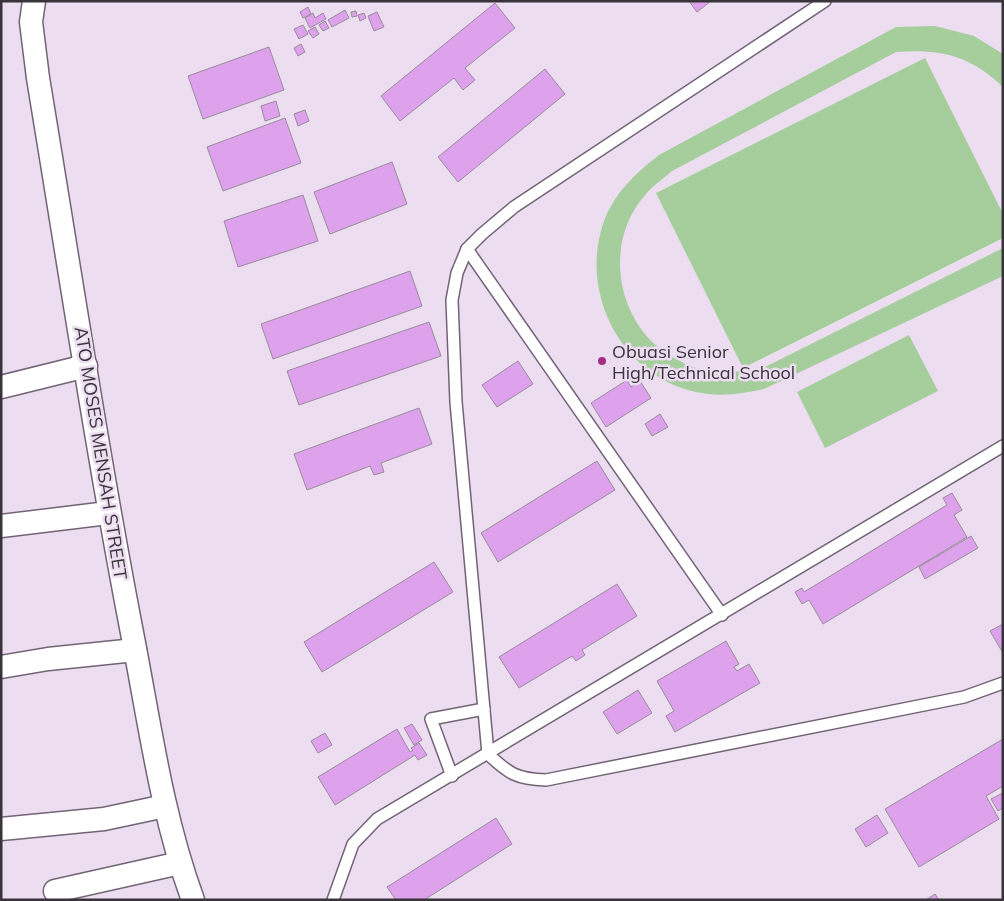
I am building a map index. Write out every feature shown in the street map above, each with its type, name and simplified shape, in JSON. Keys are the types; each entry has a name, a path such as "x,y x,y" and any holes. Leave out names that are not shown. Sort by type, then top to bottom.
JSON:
{"street":[{"name":"ATO MOSES MENSAH STREET","path":"34,1 32,22 38,78 86,366 108,512 165,806 180,863 193,900"},
{"path":"1,387 86,366"},
{"path":"1,526 108,512"},
{"path":"1,667 48,659 135,650"},
{"path":"1,829 104,819 165,806"},
{"path":"55,891 180,863"}],"lane":[{"path":"825,1 514,207 467,249 457,273 452,300 456,402 488,754 508,773 525,779 546,780 964,698 1003,683"},
{"path":"467,249 722,615"},
{"path":"333,900 353,844 377,820 1003,446"},
{"path":"452,776 431,719 484,709"}],"green space":[{"path":"935,26 974,36 1003,54 1003,87 978,68 954,56 927,52 896,52 672,171 655,185 632,214 623,236 620,259 622,283 628,305 639,326 655,344 674,358 692,367 729,372 763,368 1003,248 1003,276 764,389 736,394 708,394 679,387 653,374 632,355 615,332 603,306 597,278 597,250 604,221 620,192 634,176 659,155 896,27"},
{"path":"925,58 1003,214 1003,238 743,368 656,193"},
{"path":"909,335 938,391 825,448 797,392"}],"building":[{"path":"689,1 711,1 697,12"},
{"path":"495,3 515,28 465,68 475,80 463,90 454,78 400,121 381,96"},
{"path":"308,7 311,14 303,18 300,12"},
{"path":"345,10 349,18 332,27 328,20"},
{"path":"356,11 357,16 352,17 351,12"},
{"path":"377,12 384,27 374,31 368,16"},
{"path":"313,13 315,18 323,13 326,19 310,28 305,18"},
{"path":"364,13 366,18 360,21 358,15"},
{"path":"325,21 329,28 323,31 319,25"},
{"path":"303,25 308,34 299,39 294,29"},
{"path":"315,27 319,34 313,38 308,31"},
{"path":"301,44 305,52 298,56 294,48"},
{"path":"269,47 284,90 203,119 188,76"},
{"path":"545,69 565,94 458,182 438,157"},
{"path":"276,101 280,116 265,121 261,106"},
{"path":"305,110 309,121 298,126 294,114"},
{"path":"285,118 301,163 223,191 207,147"},
{"path":"392,162 407,204 330,234 314,192"},
{"path":"303,195 318,241 238,267 224,221"},
{"path":"410,271 422,306 273,359 261,324"},
{"path":"429,322 441,356 299,405 287,371"},
{"path":"518,361 533,384 497,407 482,385"},
{"path":"627,380 631,387 640,381 651,398 606,427 591,403"},
{"path":"419,408 432,444 381,463 384,472 374,475 370,466 307,490 294,454"},
{"path":"660,414 668,427 652,436 645,424"},
{"path":"597,461 615,490 498,562 481,533"},
{"path":"952,493 962,510 954,515 967,537 823,624 809,600 802,604 795,592 802,588 804,592 947,505 943,498"},
{"path":"971,536 978,548 925,579 919,567"},
{"path":"434,562 453,592 322,672 304,642"},
{"path":"617,584 637,616 582,650 585,655 576,661 572,656 519,688 499,657"},
{"path":"1003,624 1003,653 990,631"},
{"path":"726,641 739,664 734,667 737,671 749,664 760,683 675,732 666,716 674,711 657,681"},
{"path":"638,690 652,713 617,734 603,712"},
{"path":"412,724 422,740 414,745 404,728"},
{"path":"397,729 410,752 413,750 411,748 419,743 427,755 418,760 415,755 335,805 318,777"},
{"path":"325,733 332,745 318,753 311,741"},
{"path":"1003,739 1003,786 986,796 999,819 919,867 885,809"},
{"path":"1003,793 1003,808 998,811 991,799"},
{"path":"877,815 888,833 866,847 855,829"},
{"path":"496,818 512,844 424,900 396,900 387,887"},
{"path":"935,894 939,900 926,900"}],"place":[{"name":"Obuasi Senior High/Technical School","path":"602,361"}]}
